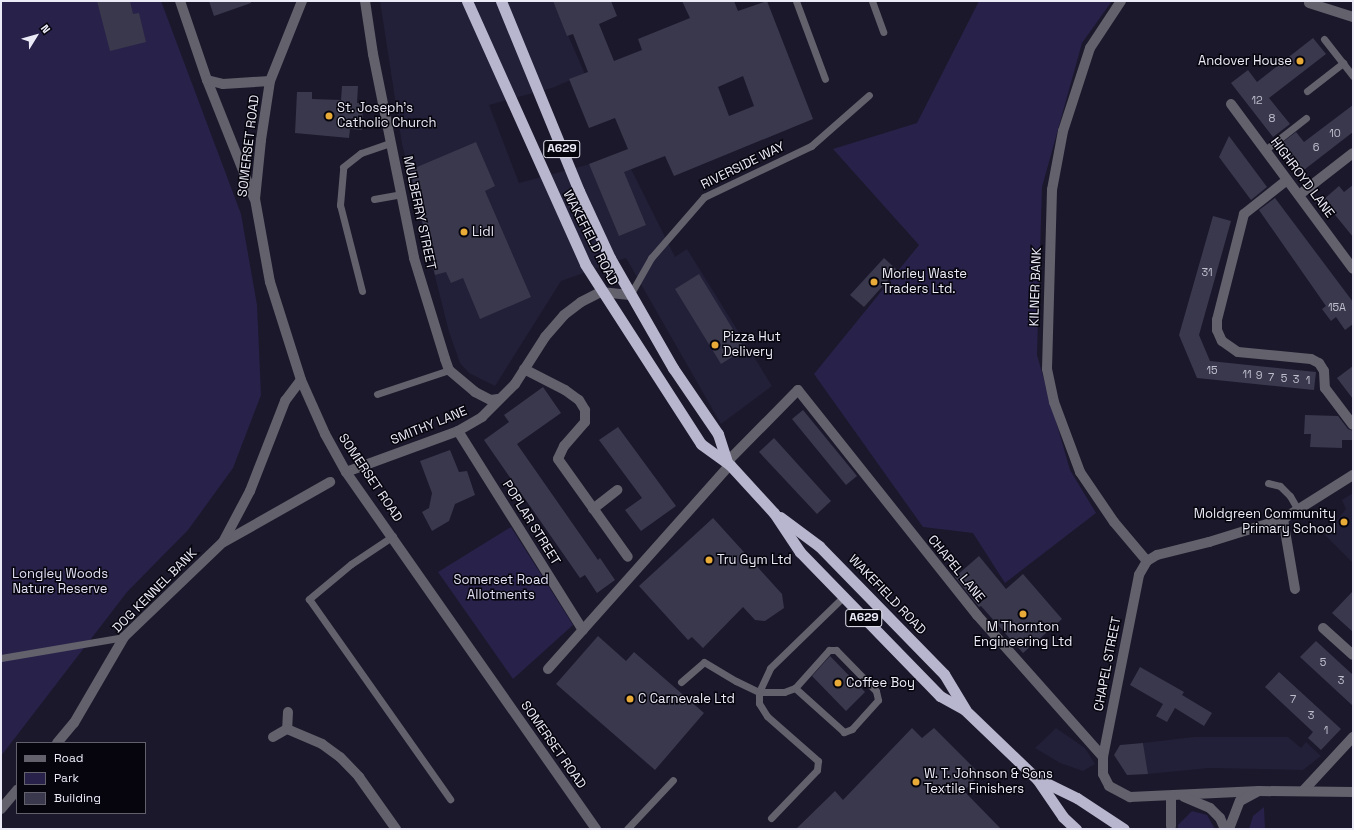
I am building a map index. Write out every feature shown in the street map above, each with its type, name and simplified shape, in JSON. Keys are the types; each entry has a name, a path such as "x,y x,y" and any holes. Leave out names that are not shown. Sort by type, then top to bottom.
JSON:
{"highway":[{"name":"WAKEFIELD ROAD","path":"467,1 566,227 601,292 701,444 729,464 774,513 800,552 940,696 965,710"},
{"name":"WAKEFIELD ROAD","path":"502,1 580,191 610,258 673,368 718,434 729,464"},
{"name":"WAKEFIELD ROAD","path":"774,513 819,546 938,668 965,710 1037,779 1063,816 1076,829"},
{"name":"WAKEFIELD ROAD","path":"1037,779 1077,798 1102,816 1124,829"},
{"path":"1102,816 1113,829"}],"street":[{"path":"180,1 207,80 255,200"},
{"name":"SOMERSET ROAD","path":"302,1 270,81 260,140 255,200 270,282 301,380 325,434 346,472 393,536 596,829"},
{"name":"MULBERRY STREET","path":"365,1 390,143 414,258 449,370"},
{"name":"KILNER BANK","path":"1121,1 1090,48 1063,131 1052,190 1047,369 1054,402 1080,472 1114,522 1147,561"},
{"path":"1309,3 1353,17"},
{"path":"207,80 223,84 270,81"},
{"name":"HIGHROYD LANE","path":"1231,104 1353,269"},
{"path":"1299,195 1353,153"},
{"path":"1287,180 1244,214 1217,320 1217,330 1222,340 1238,352 1311,358 1319,363 1324,371 1325,388 1353,425"},
{"path":"601,292 630,294"},
{"name":"SMITHY LANE","path":"346,472 458,431 482,417 498,399 506,395 549,332 564,315 581,302 601,292"},
{"path":"524,369 565,390 580,400 585,410 586,422 564,446 558,459 628,557"},
{"path":"449,370 484,398 498,399"},
{"name":"DOG KENNEL BANK","path":"223,542 250,491 285,401 301,380"},
{"name":"CHAPEL LANE","path":"729,464 798,390 977,615 1103,757"},
{"name":"POPLAR STREET","path":"458,431 583,630"},
{"path":"548,669 729,464"},
{"path":"1147,561 1157,555 1209,542 1284,519 1353,475"},
{"name":"DOG KENNEL BANK","path":"58,742 74,723 124,637 223,542 330,482"},
{"path":"593,509 617,490"},
{"path":"1284,519 1295,589"},
{"name":"CHAPEL STREET","path":"1147,561 1139,574 1103,757 1103,774 1108,786 1130,797 1175,796"},
{"path":"1323,628 1353,655"},
{"path":"287,729 288,712"},
{"path":"273,737 287,729"},
{"path":"287,729 322,744 340,757 359,776 396,829"},
{"path":"1303,791 1353,737"},
{"path":"1,809 16,791"},
{"path":"1229,829 1240,801 1259,791"},
{"path":"1175,796 1259,791 1353,792"},
{"path":"1171,826 1175,796"},
{"path":"1175,796 1210,808 1220,818 1225,829"}],"lane":[{"path":"796,1 826,79"},
{"path":"872,1 883,32"},
{"path":"1324,39 1353,76"},
{"path":"1307,91 1343,63"},
{"name":"RIVERSIDE WAY","path":"630,294 651,258 704,198 811,146 869,95"},
{"path":"1265,150 1306,118"},
{"path":"362,291 340,205 343,167 361,153 390,143"},
{"path":"374,199 401,194"},
{"path":"377,394 449,370"},
{"path":"1268,483 1280,486 1290,496 1298,510"},
{"path":"393,536 351,564 309,599 450,799"},
{"path":"771,818 817,770 818,761 767,716 759,703 758,692 770,668 843,597"},
{"path":"1,658 124,637"},
{"path":"681,682 704,662 758,692 784,692 795,688 822,656 829,650 836,650 876,690 878,700 852,729 844,732 795,688"},
{"path":"627,829 672,780"}],"shaded area":[{"path":"380,1 553,1 585,74 552,88 489,105 519,183 624,155 675,257 687,249 772,386 721,424 626,258 561,281 495,386 469,373 460,363 449,332 402,144"},
{"name":"Moldgreen Community Primary School","path":"1353,493 1353,563 1325,535 1346,509 1342,500"},
{"path":"1056,728 1085,748 1095,764 1083,771 1060,763 1035,748"},
{"path":"1194,737 1288,737 1301,748 1306,742 1321,756 1303,770 1209,768 1148,774 1143,743"}],"green space":[{"name":"Longley Woods Nature Reserve","path":"1,1 161,1 241,214 257,305 261,395 233,468 188,530 127,592 1,756"},
{"path":"979,1 1112,1 1082,43 1042,187 1037,355 1070,470 1096,513 1005,583 973,533 923,527 814,374 919,245 833,149 917,123"},
{"name":"Somerset Road Allotments","path":"511,527 573,625 513,679 438,572"},
{"path":"1264,807 1265,829 1249,829 1253,816"},
{"path":"1192,811 1207,815 1215,829 1178,829 1178,825"}],"building":[{"path":"97,1 130,1 133,14 139,13 146,42 110,51"},
{"path":"209,1 251,1 251,3 214,16"},
{"path":"553,1 611,1 617,16 599,24 614,61 642,50 638,39 690,18 682,1 734,1 738,11 767,1 813,119 674,176 665,156 624,172 646,225 619,236 589,164 628,149 615,118 589,128 569,79 588,72 573,34 567,36","holes":["743,76 754,106 729,116 718,87"]},
{"path":"1313,38 1326,54 1269,98 1290,124 1273,137 1231,83 1248,70 1257,82"},
{"name":"St. Joseph's Catholic Church","path":"342,86 358,86 357,103 363,103 362,130 350,129 349,138 295,133 297,92 312,92 312,99 341,100"},
{"path":"1353,105 1353,132 1300,173 1279,145 1296,132 1304,142"},
{"path":"1229,136 1267,187 1251,200 1219,157"},
{"name":"Lidl","path":"476,142 495,186 485,191 531,297 480,319 463,278 451,283 446,272 435,275 410,170"},
{"path":"1353,185 1353,237 1323,200 1339,186 1344,192"},
{"path":"1275,198 1353,302 1353,324 1345,330 1336,317 1331,321 1322,309 1326,306 1259,210"},
{"path":"1213,216 1231,221 1199,335 1210,361 1316,372 1314,390 1197,378 1179,335"},
{"name":"Morley Waste Traders Ltd.","path":"884,258 897,270 864,307 850,295"},
{"path":"699,274 745,349 721,364 675,289"},
{"path":"1353,366 1353,399 1337,378"},
{"path":"543,387 561,413 517,444 598,560 600,558 615,580 597,593 585,575 580,578 484,440 509,422 504,415"},
{"path":"803,410 857,476 846,485 792,419"},
{"path":"1305,415 1338,416 1348,429 1353,431 1353,440 1342,440 1342,448 1310,447 1311,434 1304,434"},
{"path":"618,427 676,506 641,531 625,510 642,498 599,440"},
{"path":"774,438 831,501 817,514 759,452"},
{"path":"450,450 459,472 467,471 475,495 455,504 449,521 432,531 422,512 429,508 432,493 420,461"},
{"name":"Tru Gym Ltd","path":"713,518 782,594 784,608 765,621 755,620 743,607 703,648 692,637 688,640 639,586"},
{"name":"M Thornton Engineering Ltd","path":"979,556 1006,589 1023,574 1062,619 1023,653 981,606 979,607 955,577"},
{"path":"1353,591 1353,632 1332,613"},
{"name":"C Carnevale Ltd","path":"598,636 626,661 634,652 704,713 655,770 556,684"},
{"path":"1316,641 1353,675 1353,706 1300,657"},
{"name":"Coffee Boy","path":"830,656 865,692 846,711 812,676"},
{"path":"1140,667 1184,692 1182,695 1212,713 1204,726 1175,708 1167,722 1156,716 1163,704 1130,685"},
{"path":"1279,672 1341,729 1321,750 1308,738 1313,732 1265,687"},
{"name":"W. T. Johnson & Sons Textile Finishers","path":"912,728 922,738 934,728 980,774 964,791 1001,829 796,829 835,791 843,800"},
{"path":"1143,743 1148,774 1127,775 1114,755 1120,745"}],"place":[{"name":"Andover House","path":"1300,61"},
{"name":"St. Joseph's Catholic Church","path":"329,116"},
{"name":"Lidl","path":"464,232"},
{"name":"Morley Waste Traders Ltd.","path":"874,282"},
{"name":"Pizza Hut Delivery","path":"715,345"},
{"name":"Moldgreen Community Primary School","path":"1344,522"},
{"name":"Tru Gym Ltd","path":"709,560"},
{"name":"M Thornton Engineering Ltd","path":"1023,614"},
{"name":"Coffee Boy","path":"838,683"},
{"name":"C Carnevale Ltd","path":"630,699"},
{"name":"W. T. Johnson & Sons Textile Finishers","path":"916,782"}]}
